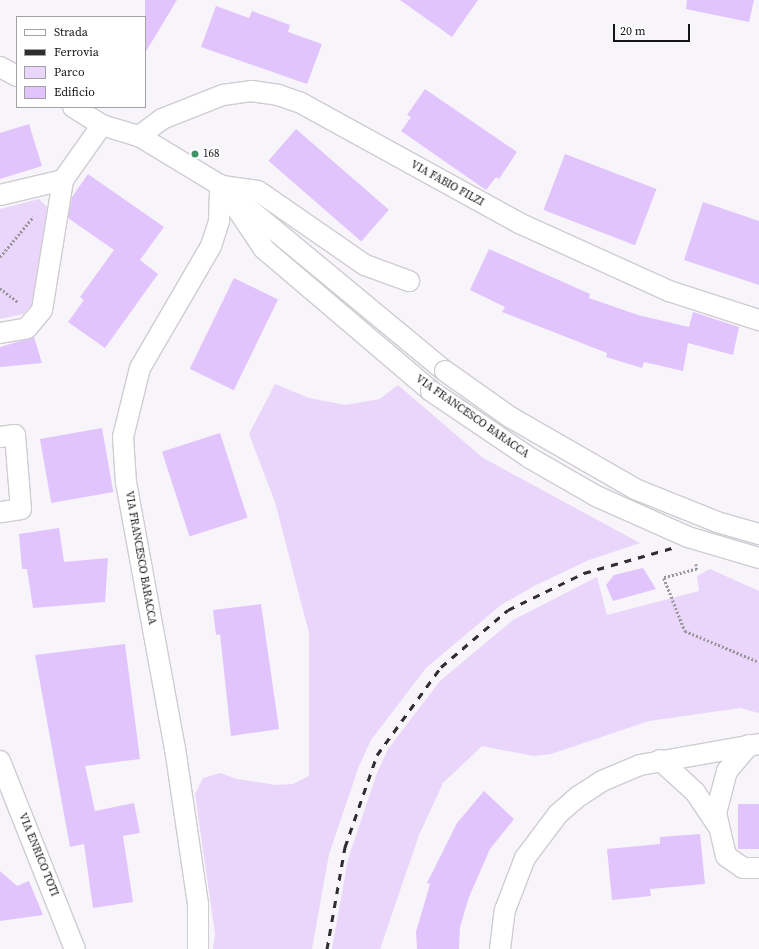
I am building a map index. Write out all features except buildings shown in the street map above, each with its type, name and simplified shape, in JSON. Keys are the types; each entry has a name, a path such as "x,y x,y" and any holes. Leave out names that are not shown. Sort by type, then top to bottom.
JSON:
{"street":[{"path":"0,67 16,75"},
{"name":"VIA FABIO FILZI","path":"140,136 162,119 223,95 251,91 278,95 301,103 519,223 669,291 759,320"},
{"name":"VIA FRANCESCO BARACCA","path":"75,108 102,125 140,136 220,185 446,371 510,417 635,489 717,522 759,534"},
{"path":"0,333 27,328 42,310 63,180 102,125"},
{"path":"0,196 63,180"},
{"path":"220,185 258,191 365,265 409,282"},
{"name":"VIA FRANCESCO BARACCA","path":"220,185 264,249 431,391 530,458 596,496 688,536 759,558"},
{"name":"VIA FRANCESCO BARACCA","path":"198,949 197,896 175,749 126,483 123,437 130,395 140,368 211,246 219,221 220,185"},
{"path":"0,437 15,435 21,509 1,512"},
{"path":"500,949 505,910 513,883 540,835 558,814 602,781 660,760 754,745"},
{"path":"754,745 737,757 721,784 717,799 718,828 722,848 734,864 759,868"},
{"name":"VIA ENRICO TOTI","path":"0,760 75,949"},
{"path":"660,760 695,792 718,828"}],"path":[{"path":"697,569 664,578 685,632 759,662"}],"green space":[{"path":"39,199 50,210 34,303 23,314 0,319 0,209"},
{"path":"275,384 309,398 345,405 380,399 398,385 483,458 640,543 589,560 534,586 501,605 426,668 371,740 359,766 329,854 312,949 213,949 215,934 195,794 203,778 220,773 237,779 276,785 293,784 309,776 309,633 275,502 249,434"},
{"path":"710,569 759,591 759,713 740,708 649,721 551,754 534,756 482,746 443,783 419,835 380,949 332,949 348,859 377,773 388,749 440,681 513,620 597,577 607,615 699,591 697,576"}],"railway":[{"path":"327,949 345,847 377,755 441,667 508,610 584,573 675,547"}],"place":[{"name":"168","path":"195,154"}]}
